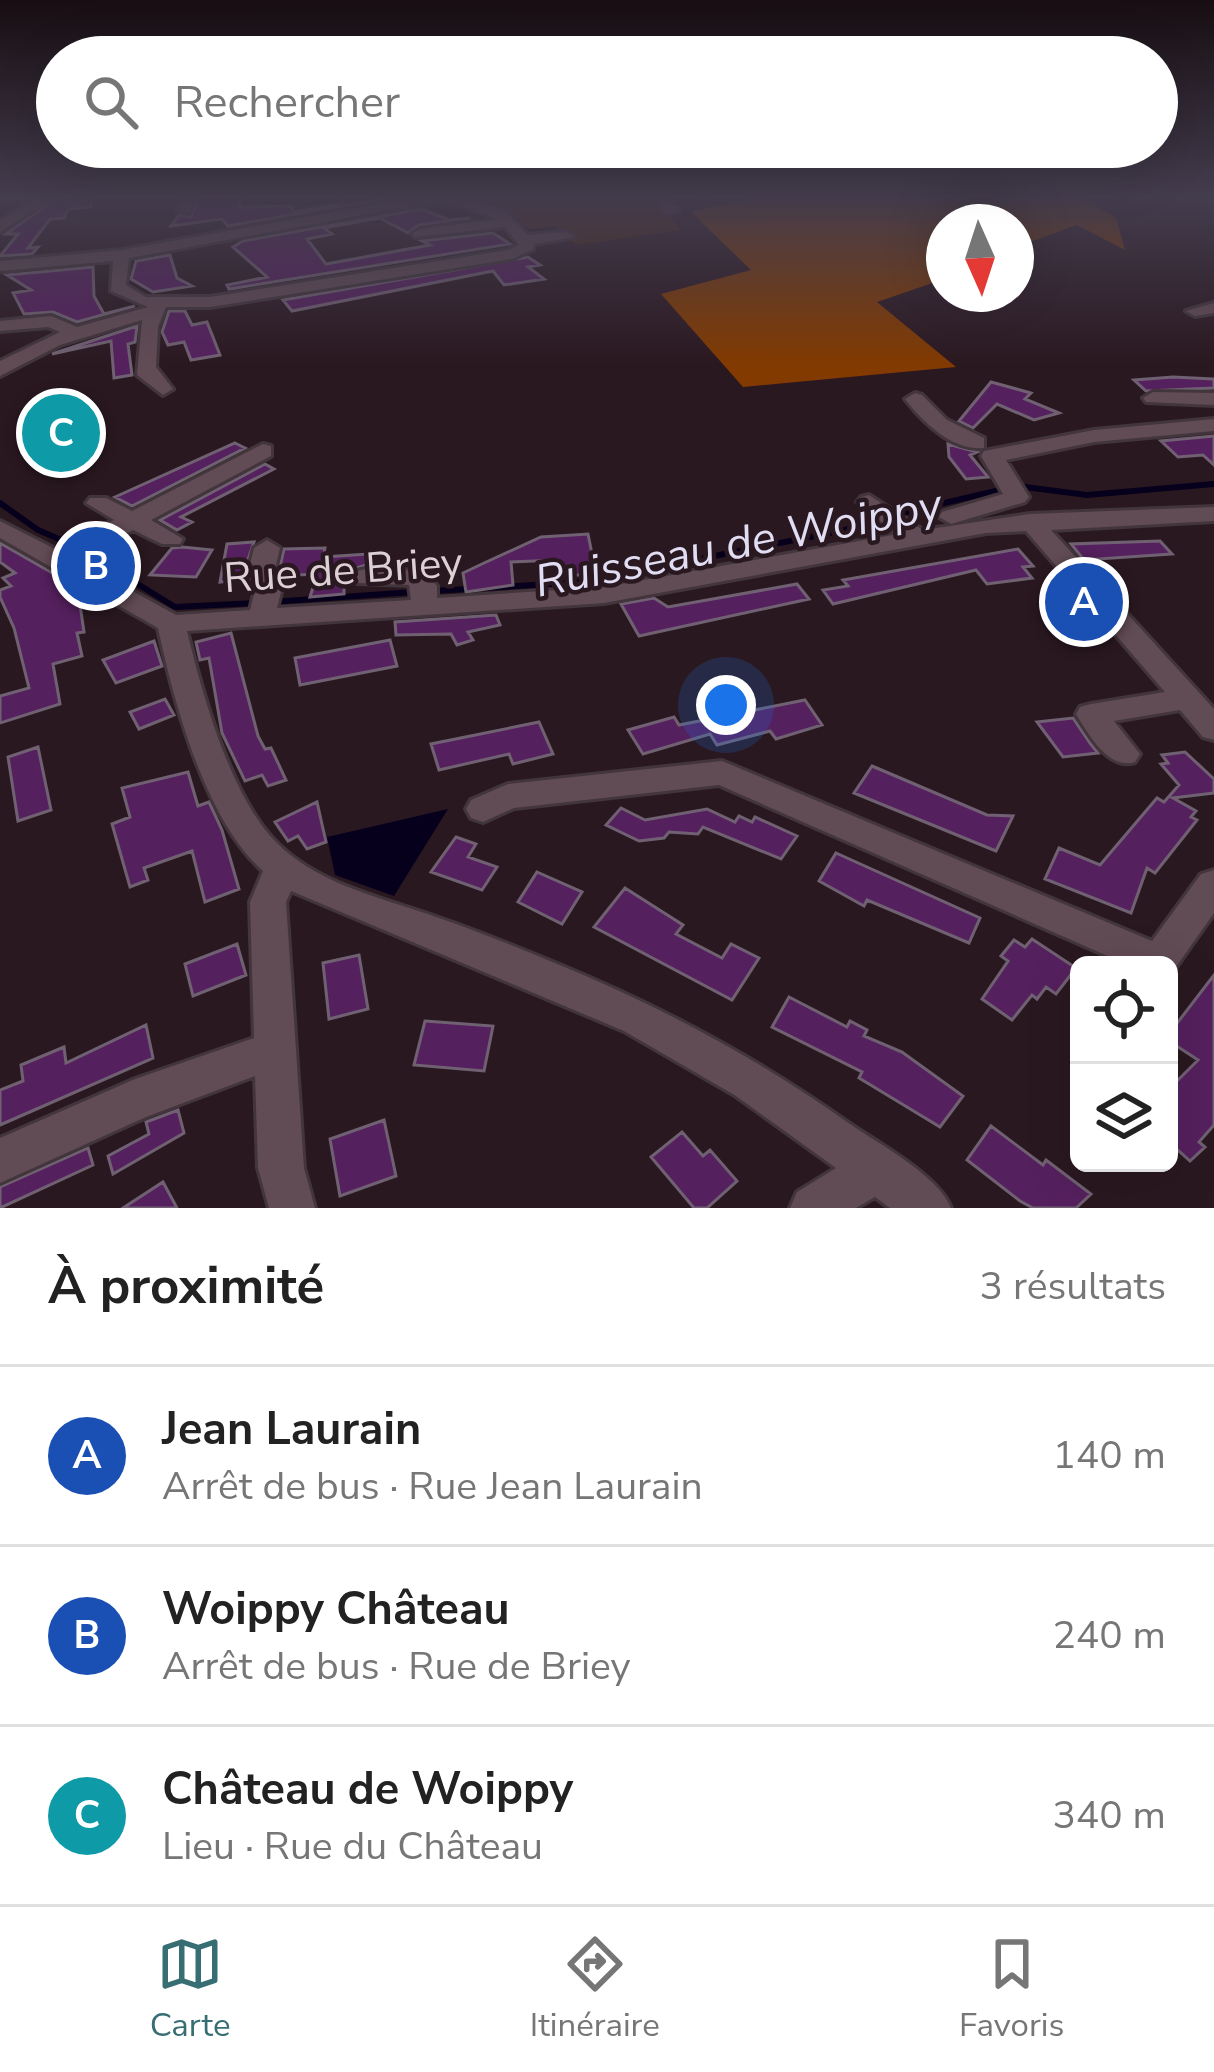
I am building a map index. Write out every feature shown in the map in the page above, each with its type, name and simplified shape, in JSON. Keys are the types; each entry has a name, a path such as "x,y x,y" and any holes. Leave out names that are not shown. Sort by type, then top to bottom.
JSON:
{"street":[{"path":"0,270 137,252"},
{"path":"122,255 117,287 155,308 244,298 512,252"},
{"path":"478,260 499,275"},
{"path":"0,370 26,350 155,308 196,288"},
{"path":"155,308 146,372 164,388"},
{"path":"0,326 51,321 73,332"},
{"path":"1153,398 1214,399"},
{"path":"892,522 929,523 1014,499 1013,486 981,445 939,425 915,399"},
{"path":"981,445 1214,425"},
{"path":"74,551 263,452"},
{"path":"98,502 171,539"},
{"name":"Rue de Briey","path":"0,528 74,551 171,624 264,607 635,591 892,522 1214,514"},
{"path":"1030,521 1214,729"},
{"path":"264,607 268,592 258,584 267,548"},
{"path":"366,577 410,574 424,597"},
{"path":"171,624 232,806 255,843 282,867 334,894 514,963 641,1019 756,1085 928,1208"},
{"path":"1124,754 1091,714 1187,699"},
{"path":"483,809 508,796 722,773 1142,956"},
{"path":"282,867 268,902 281,1168 292,1208"},
{"path":"1163,956 1214,884"},
{"path":"0,1161 135,1100 275,1050"},
{"path":"813,1208 876,1170"}],"shaded area":[{"path":"733,252 926,252 926,285 877,302 956,367 743,387 661,294 751,270"},
{"path":"448,809 394,896 335,875 327,837"}],"building":[{"path":"239,252 317,252 326,264 390,252 458,252 229,289 227,285 267,277"},
{"path":"170,255 177,278 192,286 153,292 131,279 136,261"},
{"path":"528,257 540,265 528,267 544,279 504,285 493,271 292,311 283,300"},
{"path":"93,267 94,296 104,314 135,306 77,322 53,312 24,314 13,293 31,290 7,275"},
{"path":"169,311 185,311 192,325 207,322 220,355 191,360 184,342 168,345 162,332"},
{"path":"137,326 135,342 128,344 132,375 114,378 111,341 52,354"},
{"path":"1214,379 1214,388 1146,391 1134,380"},
{"path":"991,382 1031,393 1025,399 1059,413 1034,420 997,404 973,428 959,421"},
{"path":"70,409 72,422 83,434 22,452 29,426"},
{"path":"1214,436 1214,465 1203,455 1178,457 1161,441"},
{"path":"235,443 245,448 132,506 115,497"},
{"path":"948,444 977,452 970,455 988,477 966,479 949,457"},
{"path":"265,464 274,469 181,517 192,522 177,530 160,520"},
{"path":"588,534 596,574 560,576 558,560 511,562 513,585 466,592 463,573 484,563 541,537"},
{"path":"1160,541 1172,554 1084,560 1071,544"},
{"path":"254,542 241,580 220,582 227,544"},
{"path":"0,543 54,574 79,598 84,632 77,633 82,656 53,664 60,704 0,723 0,696 29,688 14,628 0,597 0,590 11,586 3,578 15,573 0,562"},
{"path":"172,548 212,550 196,577 150,575"},
{"path":"325,548 323,557 367,554 366,565 344,572 344,594 310,597 317,574 278,576 284,549"},
{"path":"1018,549 1033,566 1023,567 1032,578 987,584 976,570 833,604 823,590 848,586 843,580"},
{"path":"797,584 809,599 639,636 621,604 654,598 668,607"},
{"path":"496,615 500,625 468,632 473,640 457,645 451,634 396,635 395,622"},
{"path":"231,633 258,736 265,749 271,748 286,780 268,786 262,775 245,781 222,733 209,658 200,660 196,642"},
{"path":"390,640 397,666 300,685 295,658"},
{"path":"154,641 162,666 116,683 103,660"},
{"path":"165,699 174,715 139,729 130,712"},
{"path":"805,700 822,725 776,739 770,731 717,745 710,734 643,754 628,730 674,717 679,725"},
{"path":"1073,718 1098,753 1063,757 1037,722"},
{"path":"539,722 553,754 513,764 509,754 439,770 431,744"},
{"path":"38,747 51,810 18,821 8,757"},
{"path":"1185,752 1214,779 1214,793 1173,798 1196,811 1191,817 1197,820 1155,873 1147,868 1131,913 1045,879 1059,848 1100,865 1157,798 1164,802 1179,785 1161,764 1168,763 1162,755"},
{"path":"872,766 987,815 1013,816 996,851 854,793"},
{"path":"188,772 198,806 209,802 222,830 239,889 205,902 192,851 144,868 148,880 130,887 112,824 130,817 122,788"},
{"path":"317,802 326,842 307,849 298,836 288,841 275,822"},
{"path":"621,808 645,820 707,809 735,822 739,816 752,822 755,817 797,836 781,859 703,827 698,834 669,832 664,838 639,841 606,825"},
{"path":"456,837 476,844 468,857 497,867 482,890 431,872"},
{"path":"836,853 980,918 969,943 867,900 864,906 819,881"},
{"path":"537,872 582,892 562,924 518,902"},
{"path":"625,888 683,925 676,934 722,958 731,944 759,958 732,1000 594,927"},
{"path":"1032,939 1070,964 1070,976 1056,994 1046,987 1037,999 1032,995 1012,1020 982,999 1008,961 1001,956 1014,940 1025,947"},
{"path":"237,944 246,975 193,996 185,964"},
{"path":"359,955 368,1009 329,1019 323,963"},
{"path":"1214,975 1214,1125 1199,1142 1205,1147 1190,1161 1178,1150 1178,1080 1198,1060 1178,1047 1178,1022"},
{"path":"789,997 847,1027 850,1021 867,1030 864,1036 902,1052 963,1096 940,1127 859,1078 862,1072 772,1027"},
{"path":"425,1021 493,1026 484,1071 414,1065"},
{"path":"146,1025 153,1058 0,1125 0,1090 23,1081 21,1065 64,1047 66,1063"},
{"path":"178,1110 184,1133 113,1174 108,1156 149,1134 146,1122"},
{"path":"384,1120 396,1176 340,1196 330,1139"},
{"path":"991,1126 1091,1194 1076,1208 1033,1208 1020,1201 967,1160"},
{"path":"682,1132 703,1156 710,1150 737,1181 707,1208 694,1208 651,1157"},
{"path":"88,1148 93,1165 0,1208 0,1187"},
{"path":"163,1182 177,1208 123,1208"}],"waterway":[{"name":"Ruisseau de Woippy","path":"893,515 1017,486 1087,495 1214,484"},
{"name":"Ruisseau de Woippy","path":"0,503 38,530 73,545"},
{"name":"Ruisseau de Woippy","path":"433,591 584,582 845,530 880,517"},
{"name":"Ruisseau de Woippy","path":"84,551 175,607 258,603"},
{"name":"Ruisseau de Woippy","path":"271,602 414,592"}],"place":[{"name":"Château de Woippy","path":"61,433"},
{"name":"Woippy Château","path":"96,566"},
{"name":"Jean Laurain","path":"1084,602"}]}
